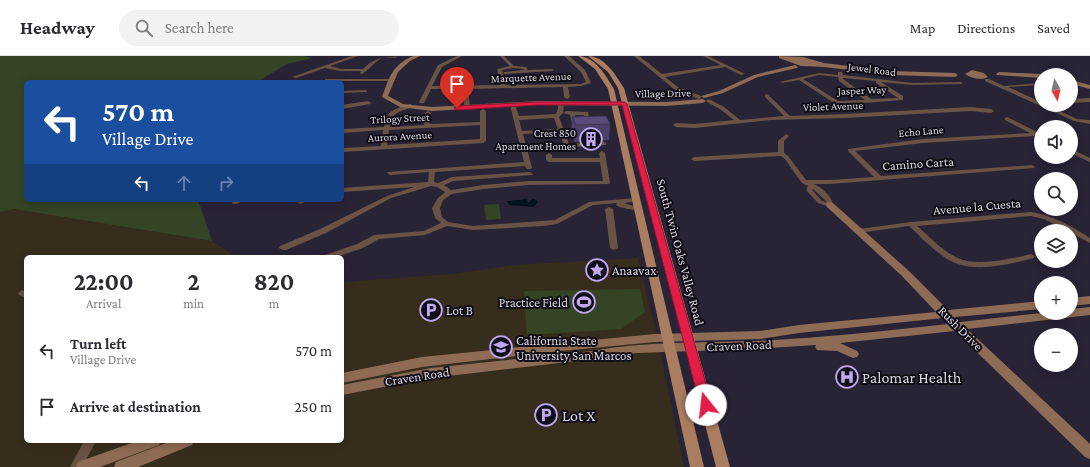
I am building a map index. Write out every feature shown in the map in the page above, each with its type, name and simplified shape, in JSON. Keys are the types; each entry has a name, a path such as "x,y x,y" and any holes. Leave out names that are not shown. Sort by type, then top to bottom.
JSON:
{"main road":[{"path":"580,56 597,68 611,89 613,104 668,343 698,467"},
{"name":"South Twin Oaks Valley Road","path":"591,56 606,67 621,88 688,342 723,467"},
{"path":"637,204 645,206 657,224"}],"street":[{"path":"294,77 356,56"},
{"path":"361,76 370,64 383,56 396,57"},
{"name":"Village Drive","path":"417,56 400,65 395,71 386,88 387,95 384,97 402,106 432,109 564,101 613,104 676,104 703,99 756,76 796,62 824,65 837,71 979,76 999,74 1034,76"},
{"path":"422,102 440,66 460,56"},
{"path":"502,56 513,67"},
{"name":"Marquette Avenue","path":"428,88 469,89 587,85 590,82 583,71 566,56"},
{"path":"636,56 661,76 684,91 722,108 738,121"},
{"path":"705,56 743,74"},
{"path":"774,56 796,62"},
{"path":"661,76 725,66"},
{"path":"326,67 339,72 364,70"},
{"path":"504,88 498,70 513,67 524,68 527,72"},
{"path":"506,73 552,70"},
{"path":"837,71 841,80 870,101"},
{"name":"Jewel Road","path":"782,82 837,71 876,81 913,84 961,83"},
{"path":"327,80 339,72"},
{"path":"979,76 1034,101"},
{"name":"Jasper Way","path":"799,78 837,103 901,99 901,97 876,81"},
{"path":"344,82 390,80"},
{"path":"1004,86 1034,84"},
{"path":"1078,84 1090,87"},
{"path":"565,86 564,109 567,111 564,114 563,129 567,146"},
{"path":"469,89 470,107"},
{"path":"344,105 349,99 365,91"},
{"path":"344,94 349,99 368,103"},
{"path":"767,96 788,117"},
{"path":"1078,101 1090,100"},
{"path":"514,105 527,157 530,174 529,183"},
{"path":"384,147 388,122 394,115 402,113 403,110 410,106"},
{"name":"Violet Avenue","path":"676,125 695,126 788,117 845,116 971,109 991,111"},
{"path":"483,111 483,123"},
{"path":"1058,112 1076,120 1090,122"},
{"path":"427,126 428,113"},
{"path":"517,118 564,114"},
{"name":"Echo Lane","path":"1007,119 1034,133"},
{"name":"Trilogy Street","path":"344,131 483,123"},
{"name":"Aurora Avenue","path":"344,150 483,141 483,123"},
{"path":"520,133 563,129"},
{"name":"Echo Lane","path":"879,178 850,150 923,140 1034,135"},
{"path":"694,159 781,154 781,140 786,136"},
{"path":"536,148 604,144"},
{"path":"446,224 439,218 436,208 440,199 450,192 483,187 529,183 607,183 602,153"},
{"name":"Rush Drive","path":"781,154 786,157 820,202 830,205 859,231 948,314 958,326 1090,453"},
{"path":"1078,154 1090,160"},
{"path":"549,155 550,160 603,160"},
{"path":"390,173 528,164"},
{"name":"Camino Carta","path":"804,182 830,182 1032,167"},
{"path":"431,184 432,170"},
{"path":"439,185 452,179 530,174"},
{"path":"344,190 431,184 439,185 450,192"},
{"path":"283,248 323,231 389,197 431,184"},
{"name":"Rush Drive","path":"812,190 822,193 829,200 830,205"},
{"path":"334,255 360,246 377,237 425,233 446,224 473,228 552,223 566,218 582,208 637,204"},
{"path":"609,209 614,248"},
{"name":"Avenue la Cuesta","path":"859,231 911,224 1031,214 1044,215 1054,219 1090,241"},
{"path":"911,224 946,255 958,262 971,264 1022,259 1031,256"},
{"path":"1078,301 1090,300"},
{"name":"Craven Road","path":"344,378 422,362 688,342 1034,306"},
{"name":"Craven Road","path":"688,342 775,344 1090,311"},
{"name":"Craven Road","path":"344,390 431,373 592,355 668,343"},
{"path":"775,344 801,348 839,346 853,354"},
{"path":"76,467 89,443"},
{"path":"83,467 149,443"},
{"path":"121,467 182,443"}],"shaded area":[{"name":"California State University San Marcos","path":"14,209 212,241 233,255 24,255 24,443 344,443 344,282 452,274 515,265 638,258 655,327 684,467 0,467 0,212"}],"green space":[{"path":"0,56 303,56 313,58 287,64 260,80 24,80 24,202 199,202 212,241 14,209 0,212"},
{"path":"499,204 501,219 486,220 484,205"},
{"name":"Practice Field","path":"640,289 645,312 621,329 527,335 524,291"}],"water":[{"path":"527,199 528,203 533,199 538,201 533,207 509,205 507,201"}],"building":[{"path":"606,116 610,124 576,125 572,117"}],"place":[{"name":"Crest 850 Apartment Homes","path":"591,139"},
{"name":"Anaavax","path":"597,270"},
{"name":"Practice Field","path":"584,302"},
{"name":"Lot B","path":"431,310"},
{"name":"California State University San Marcos","path":"501,347"},
{"name":"Palomar Health","path":"847,377"},
{"name":"Lot X","path":"546,415"}],"route":[{"path":"457,108 538,103 624,104 641,160 706,405"}]}
